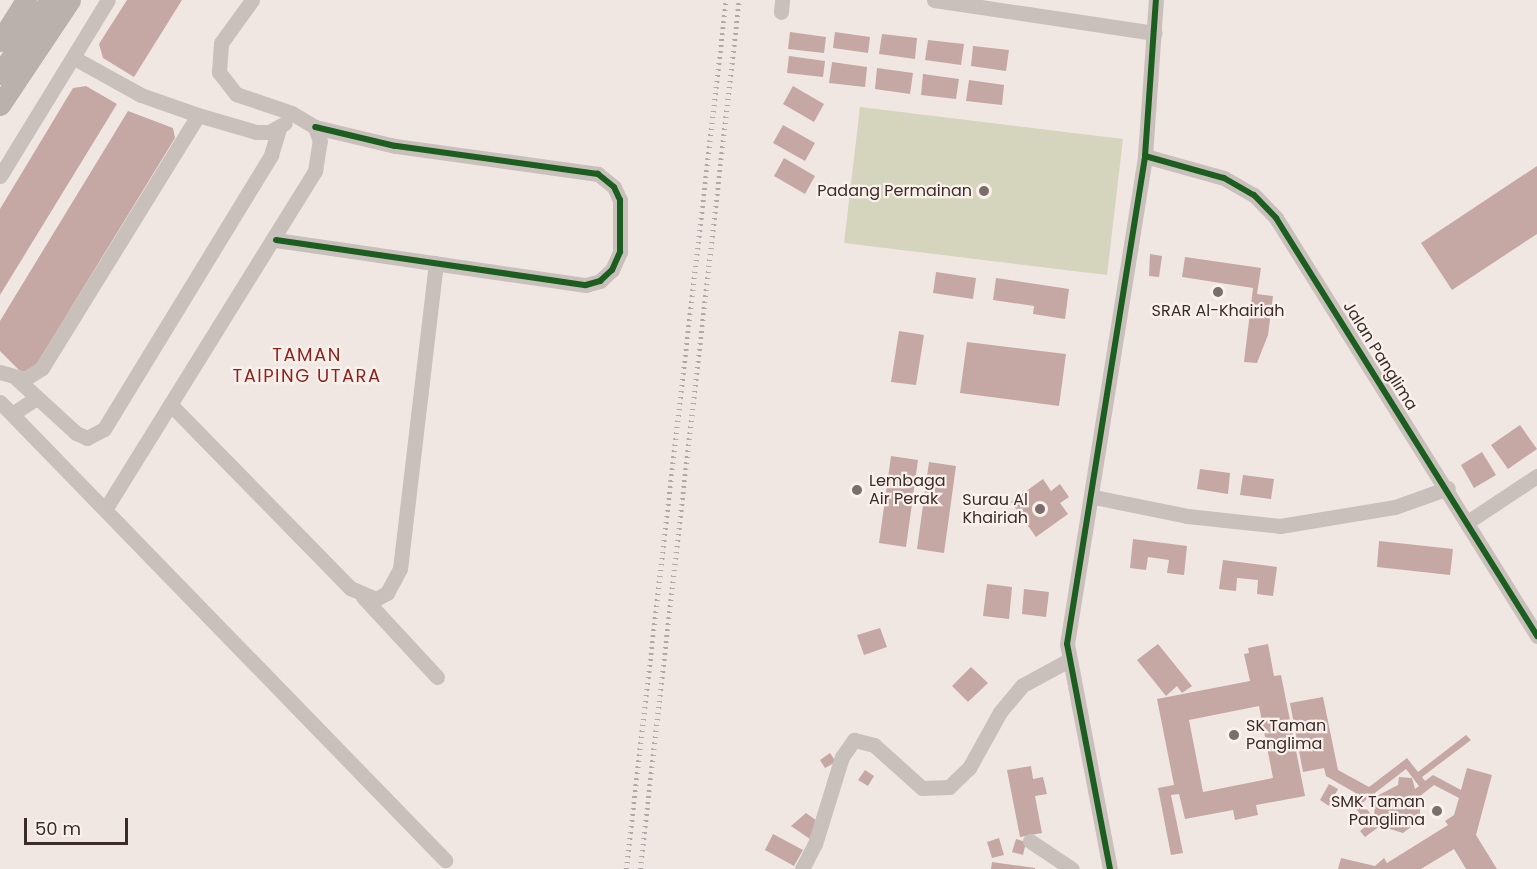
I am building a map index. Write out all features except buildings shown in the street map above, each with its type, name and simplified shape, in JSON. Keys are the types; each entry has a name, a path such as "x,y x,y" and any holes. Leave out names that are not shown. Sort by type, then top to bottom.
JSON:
{"main road":[{"path":"0,41 26,0"},
{"path":"0,74 50,0"},
{"path":"0,105 70,0"}],"street":[{"path":"0,176 76,59 108,0"},
{"path":"252,0 221,43 219,72 236,94 292,113 315,127 395,146 582,169 614,187 620,200 620,252 600,281 586,285 276,240"},
{"path":"934,0 1155,33"},
{"path":"1110,869 1067,661 1145,156 1156,0"},
{"path":"76,59 141,95 198,115 256,132 279,129"},
{"path":"0,372 17,379 76,433 87,438 104,429 271,155 279,129 292,113"},
{"path":"17,379 36,373 47,361 198,115"},
{"path":"106,508 276,240 315,171 320,141 315,127"},
{"name":"Jalan Panglima","path":"1145,156 1224,178 1254,195 1276,218 1469,521 1537,636"},
{"path":"363,597 376,599 387,593 400,569 436,263"},
{"path":"12,414 37,398"},
{"path":"0,402 106,508 445,860"},
{"path":"172,406 363,597 437,676"},
{"path":"1469,521 1537,476"},
{"path":"1094,497 1187,516 1280,526 1395,507 1448,488"},
{"path":"802,869 815,844 842,757 854,740 874,745 922,788 949,787 969,768 1000,712 1023,685 1067,661"},
{"path":"1030,841 1072,869"}],"green space":[{"name":"Padang Permainan","path":"860,107 1123,139 1107,275 844,243"}],"railway":[{"path":"626,869 726,0"},
{"path":"640,869 739,0"}],"cycle path":[{"path":"1110,869 1067,644 1145,156 1156,0"},
{"path":"276,240 586,285 600,281 612,270 620,252 620,200 614,187 598,174 395,146 315,127"},
{"path":"1145,156 1224,178 1254,195 1276,218 1537,636"}],"place":[{"name":"Padang Permainan","path":"984,191"},
{"name":"SRAR Al-Khairiah","path":"1218,292"},
{"name":"Lembaga Air Perak","path":"857,490"},
{"name":"Surau Al Khairiah","path":"1040,509"},
{"name":"SK Taman Panglima","path":"1234,735"},
{"name":"SMK Taman Panglima","path":"1437,811"}],"district":[{"name":"TAMAN TAIPING UTARA","path":"307,366"}]}
